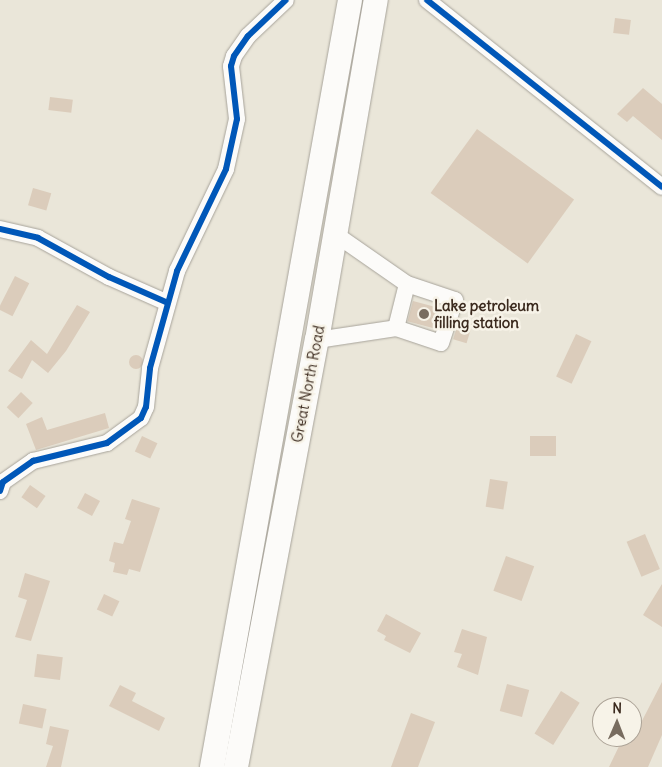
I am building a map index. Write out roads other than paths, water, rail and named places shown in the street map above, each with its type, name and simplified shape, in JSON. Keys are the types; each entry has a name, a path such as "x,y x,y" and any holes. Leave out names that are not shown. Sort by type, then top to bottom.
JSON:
{"highway":[{"name":"Great North Road","path":"212,767 350,0"},
{"name":"Great North Road","path":"236,767 317,340 376,0"}],"street":[{"path":"1,484 34,461 107,443 140,418 146,407 150,368 168,303 188,243 226,169 236,120 231,66 234,56 248,36 286,0"},
{"path":"427,0 662,187"},
{"path":"0,229 38,238 109,278 168,303"},
{"path":"317,340 396,328 441,343 455,300 407,284 335,234"},
{"path":"396,328 407,284"}],"place":[{"name":"Lake petroleum filling station","path":"424,314"}]}
